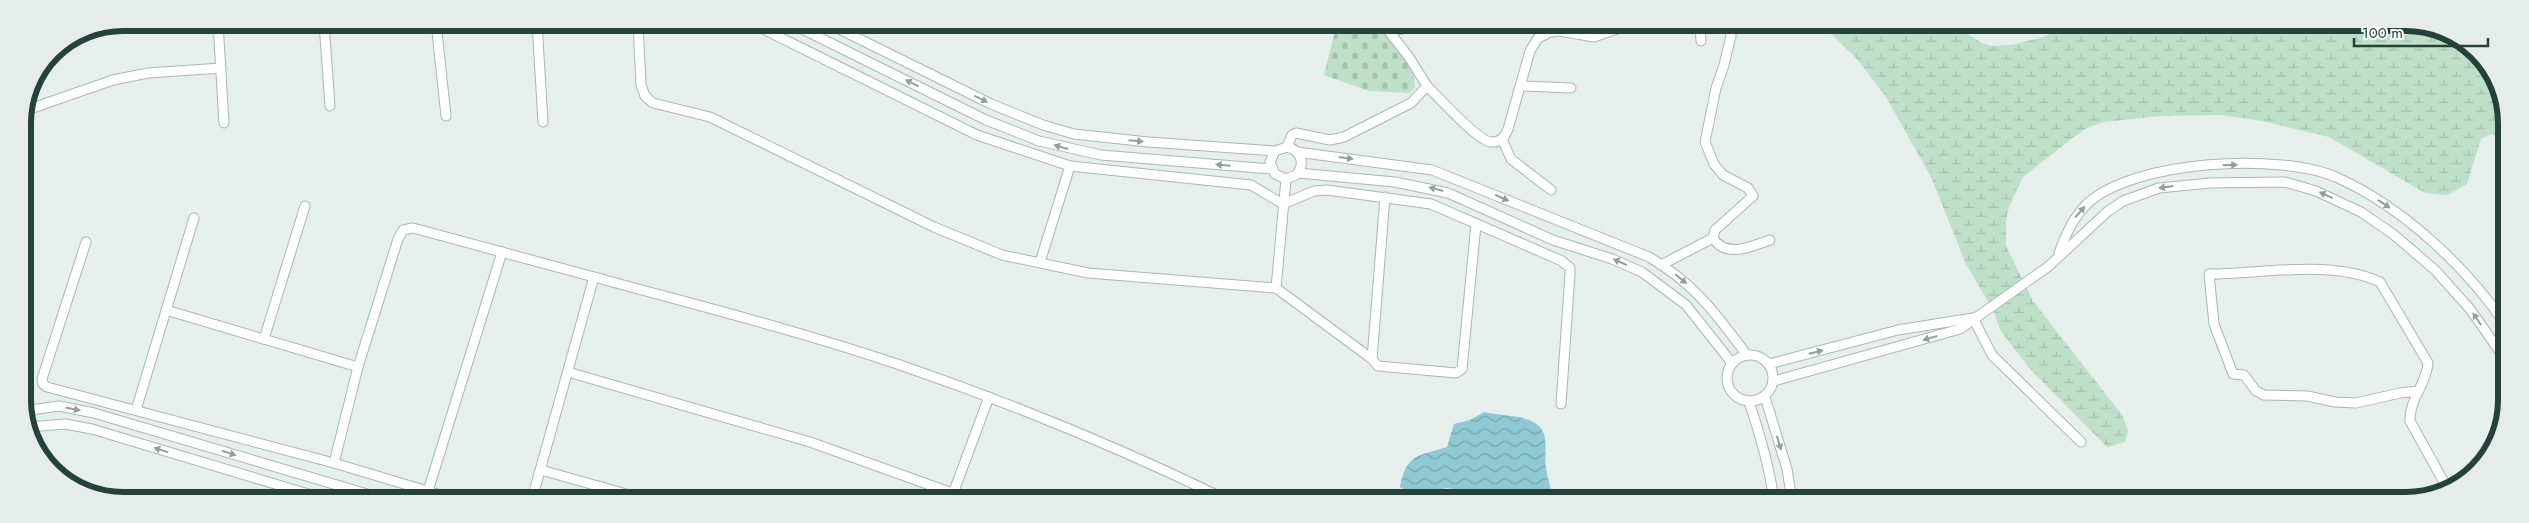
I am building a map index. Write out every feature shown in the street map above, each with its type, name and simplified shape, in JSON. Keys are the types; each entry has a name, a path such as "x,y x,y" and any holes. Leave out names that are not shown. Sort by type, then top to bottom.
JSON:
{"street":[{"path":"219,31 224,123"},
{"path":"325,31 330,106"},
{"path":"437,31 446,116"},
{"path":"536,31 542,122"},
{"path":"638,31 641,85 645,96 653,103 710,117 965,241 1002,254 1088,272 1276,288 1372,359 1378,366 1456,373 1462,369 1476,224"},
{"path":"767,31 977,135 1070,166 1251,185 1283,204"},
{"path":"806,31 986,120 1039,141 1101,155 1271,169"},
{"path":"843,31 991,104 1043,125 1074,134 1148,142 1276,151 1286,147 1292,135 1296,133 1330,140 1344,137 1411,104 1427,86"},
{"path":"1394,31 1390,32 1427,86 1481,138 1492,142 1502,139 1508,129 1530,51 1538,38 1554,31"},
{"path":"1574,31 1594,37 1611,31"},
{"path":"1700,31 1701,40"},
{"path":"1661,264 1713,238 1715,230 1749,202 1753,196 1748,188 1723,175 1714,164 1705,142 1716,88 1731,36 1731,31"},
{"path":"32,108 113,80 148,73 221,68"},
{"path":"1520,86 1571,88"},
{"path":"1502,139 1511,160 1551,190"},
{"path":"1286,147 1298,152 1432,170 1453,177 1559,223 1615,242 1661,264 1698,292 1747,355"},
{"path":"1276,151 1272,156 1271,169 1275,174 1286,179"},
{"path":"1298,152 1302,166 1298,173"},
{"path":"2058,255 2075,217 2088,203 2119,182 2156,171 2175,168 2206,165 2284,165 2337,177 2404,218 2458,267 2498,316"},
{"path":"1040,262 1070,166"},
{"path":"1286,179 1298,173 1395,182 1440,190 1553,240 1612,259 1642,272 1664,286 1686,305 1732,363"},
{"path":"1276,288 1286,179"},
{"path":"1774,381 1960,329 1973,318 2038,275 2107,212 2123,201 2140,193 2159,188 2210,183 2285,182 2300,185 2361,212 2393,234 2435,270 2464,303 2498,349"},
{"path":"1283,204 1314,191 1327,190 1431,204 1562,261 1570,268 1561,404"},
{"path":"1372,359 1385,197"},
{"path":"264,339 305,206"},
{"path":"136,410 194,218"},
{"path":"334,464 358,367 398,239 403,230 413,228 858,352 989,397 1127,454 1210,492"},
{"path":"1713,238 1719,245 1728,249 1741,250 1770,240"},
{"path":"86,242 43,384 431,492"},
{"path":"428,491 502,252"},
{"path":"2418,391 2350,403 2307,396 2268,396 2258,392 2244,375 2233,374 2214,324 2208,274 2334,271 2371,278 2380,282 2390,294 2428,363 2418,391 2411,410 2410,422 2444,483"},
{"path":"534,492 594,277"},
{"path":"166,310 358,367"},
{"path":"1769,364 1898,330 1973,318"},
{"path":"1973,318 1992,355 2081,442"},
{"path":"1747,355 1759,356 1769,364 1773,372 1774,381 1765,396 1749,402 1738,398 1730,391 1727,380 1728,371 1732,363 1747,355"},
{"path":"568,372 810,442 942,492"},
{"path":"1765,396 1787,469 1791,492"},
{"path":"954,492 989,397"},
{"path":"1749,402 1760,433 1772,492"},
{"path":"32,409 60,406 94,413 360,492"},
{"path":"35,426 64,424 92,429 302,492"},
{"path":"541,470 619,492"}],"green space":[{"path":"1335,31 1383,31 1407,61 1414,79 1415,88 1409,93 1369,91 1324,75"},
{"path":"1828,31 1963,31 1982,43 1993,46 2011,45 2043,37 2056,31 2418,32 2435,36 2457,47 2479,67 2493,94 2498,117 2498,134 2489,135 2481,139 2467,184 2448,195 2425,193 2329,137 2262,121 2221,115 2161,116 2104,122 2087,128 2023,177 2009,207 2006,221 2006,246 2033,301 2122,415 2128,430 2125,442 2107,447 2029,368 2000,330 1994,312 1966,264 1931,177 1886,97 1857,59"}],"water":[{"path":"1484,412 1523,418 1539,427 1545,438 1546,469 1552,492 1472,492 1446,488 1436,492 1410,492 1400,487 1410,462 1421,455 1447,447 1454,424 1470,420"}]}
